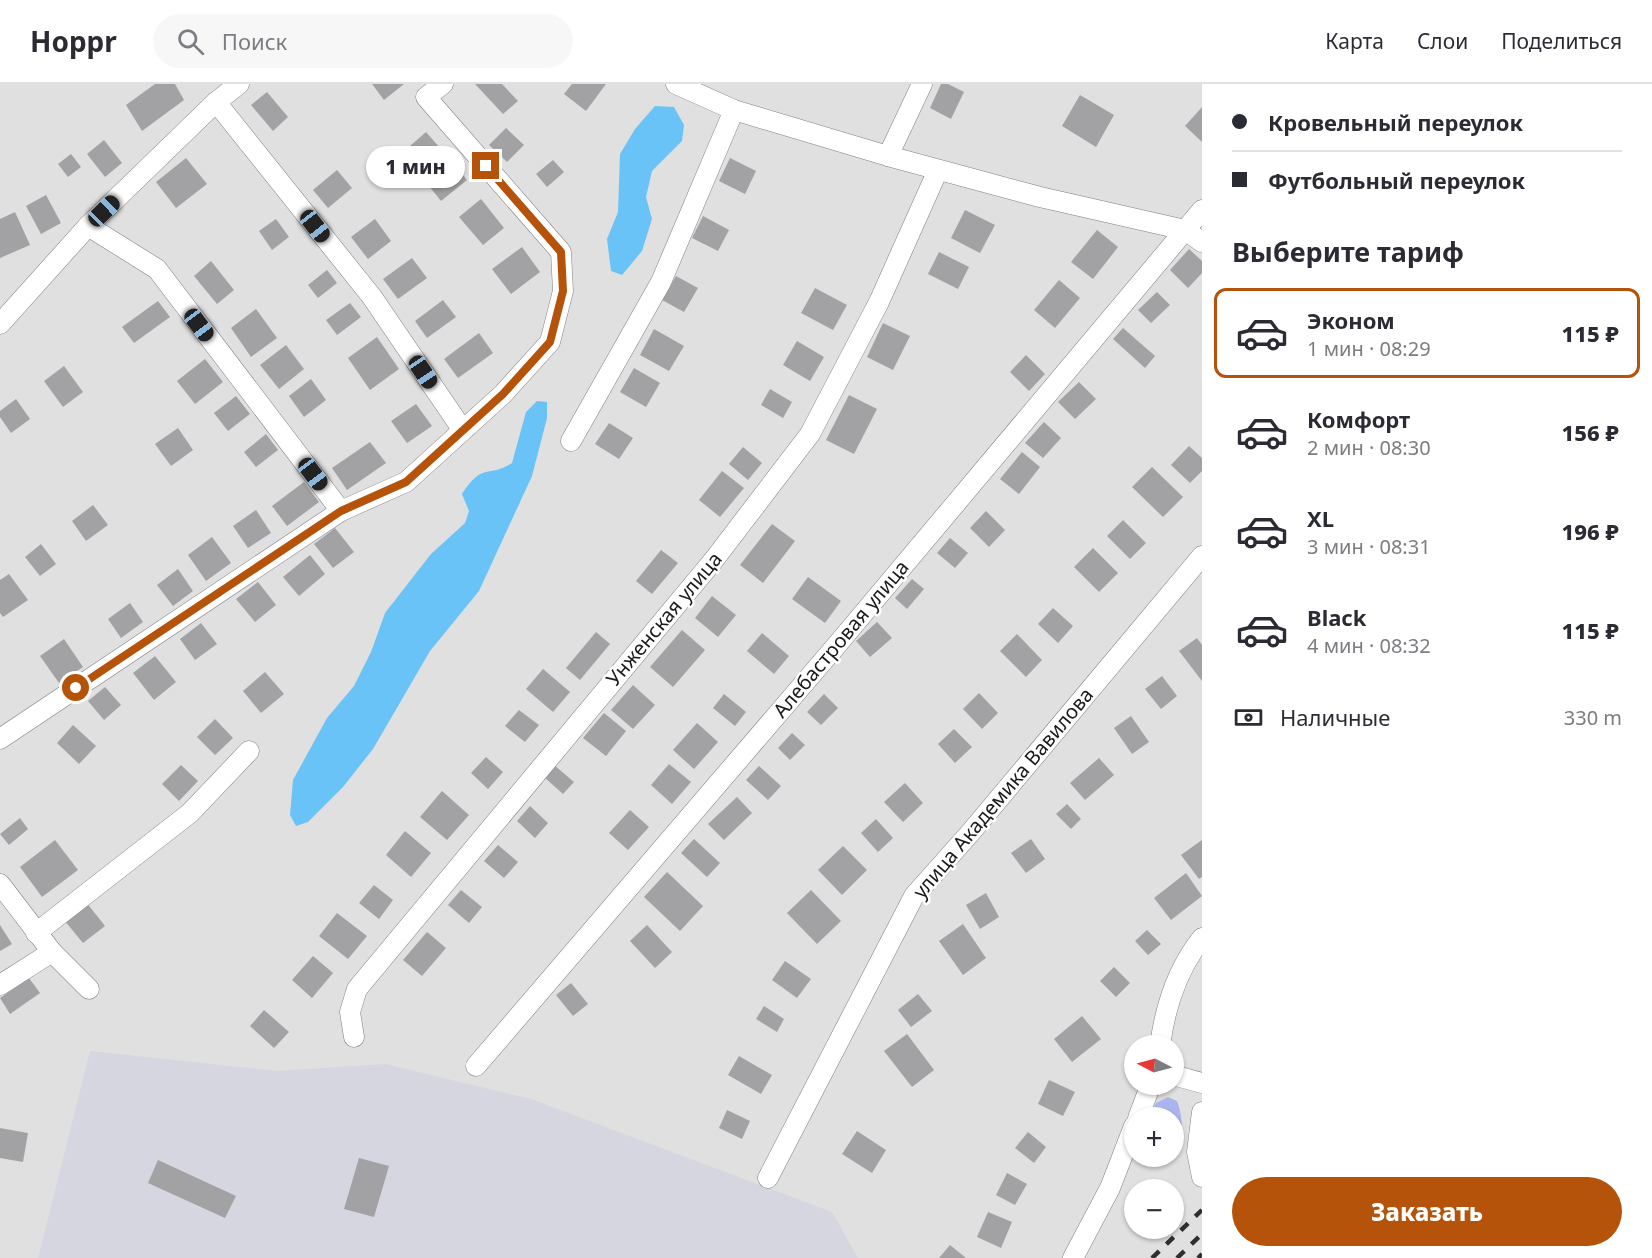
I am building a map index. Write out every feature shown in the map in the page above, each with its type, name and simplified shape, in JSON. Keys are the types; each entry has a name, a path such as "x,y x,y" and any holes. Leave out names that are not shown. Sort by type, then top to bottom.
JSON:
{"street":[{"path":"0,324 88,226 216,102 238,84"},
{"path":"0,739 341,511 406,482 503,394 550,342 563,291 561,252 426,97 443,84"},
{"path":"676,84 734,110 938,170 1040,197 1185,230 1202,242"},
{"path":"888,156 922,84"},
{"path":"216,102 372,297 462,429"},
{"path":"571,441 661,282 734,110"},
{"name":"Унженская улица","path":"354,1037 350,1012 357,989 713,561 810,434 879,302 938,170"},
{"name":"Алебастровая улица","path":"476,1066 836,646 1202,210"},
{"path":"88,226 156,270 341,511"},
{"name":"улица Академика Вавилова","path":"768,1178 914,896 971,832 1202,556"},
{"path":"36,933 190,813 249,751"},
{"path":"0,884 52,952 89,989"},
{"path":"1161,1035 1163,1023 1185,959 1202,938"},
{"path":"0,985 52,952"},
{"path":"1184,1078 1202,1083"},
{"path":"1202,1112 1197,1152 1202,1177"},
{"path":"1073,1258 1110,1188 1124,1152"}],"shaded area":[{"path":"655,106 674,107 684,125 682,141 652,171 646,197 652,219 642,251 622,275 611,271 607,239 618,212 620,154 635,129"},
{"path":"537,401 547,402 547,418 532,476 479,591 430,651 373,749 343,787 308,822 296,826 290,815 293,780 327,718 354,686 371,652 385,613 431,554 465,523 469,511 462,494 469,484 481,474 512,463 526,412"},
{"path":"90,1051 277,1071 385,1064 531,1099 832,1212 858,1258 38,1258"},
{"path":"1168,1097 1177,1101 1179,1107 1154,1107 1156,1103"}],"building":[{"path":"155,84 175,84 184,100 142,131 126,105"},
{"path":"372,84 404,84 384,100"},
{"path":"475,84 502,84 518,101 503,114"},
{"path":"572,84 606,84 586,111 564,94"},
{"path":"941,84 948,84 964,92 951,119 930,108"},
{"path":"267,92 288,117 273,131 251,105"},
{"path":"1080,95 1114,115 1096,147 1062,126"},
{"path":"1202,107 1202,142 1185,126"},
{"path":"506,128 524,145 507,162 489,145"},
{"path":"426,132 440,148 416,169 402,153"},
{"path":"104,140 122,163 105,177 87,154"},
{"path":"71,154 81,167 68,177 58,164"},
{"path":"186,158 207,184 176,208 156,182"},
{"path":"730,158 756,171 745,194 719,181"},
{"path":"553,160 564,172 547,187 536,174"},
{"path":"455,165 467,180 441,201 429,186"},
{"path":"337,170 352,188 328,208 313,190"},
{"path":"46,195 61,223 41,234 26,206"},
{"path":"481,199 504,228 483,245 459,217"},
{"path":"965,210 995,225 980,253 951,238"},
{"path":"15,212 30,245 0,258 0,219"},
{"path":"703,216 729,230 718,251 692,238"},
{"path":"276,219 289,237 272,250 259,231"},
{"path":"375,219 391,241 368,259 351,237"},
{"path":"1097,230 1118,247 1093,279 1071,262"},
{"path":"522,247 540,272 511,294 492,269"},
{"path":"1189,249 1202,261 1202,273 1188,288 1170,270"},
{"path":"939,252 969,267 958,289 928,274"},
{"path":"412,258 427,278 398,299 383,279"},
{"path":"211,261 234,290 217,304 194,276"},
{"path":"327,270 337,283 318,298 308,285"},
{"path":"676,276 698,288 684,312 662,300"},
{"path":"1059,280 1080,298 1055,328 1034,310"},
{"path":"815,288 847,305 833,330 801,313"},
{"path":"1157,292 1170,305 1151,323 1138,310"},
{"path":"443,300 456,317 427,338 415,321"},
{"path":"158,301 170,317 134,343 122,327"},
{"path":"350,303 361,317 337,335 326,320"},
{"path":"256,309 277,338 251,357 231,328"},
{"path":"883,323 910,336 893,370 867,357"},
{"path":"1123,328 1155,356 1145,368 1113,339"},
{"path":"654,329 684,346 669,371 640,355"},
{"path":"479,333 493,353 458,378 444,359"},
{"path":"377,337 399,369 370,390 348,358"},
{"path":"797,341 824,357 810,381 783,365"},
{"path":"286,345 304,369 279,389 260,365"},
{"path":"1026,355 1045,374 1029,391 1010,372"},
{"path":"205,359 223,382 195,404 177,381"},
{"path":"64,366 83,392 63,407 44,381"},
{"path":"634,368 660,383 646,407 620,392"},
{"path":"311,379 326,400 304,417 289,396"},
{"path":"1079,382 1096,399 1075,419 1058,402"},
{"path":"770,389 792,402 783,418 761,405"},
{"path":"849,395 877,409 854,454 826,440"},
{"path":"236,396 250,414 228,431 214,413"},
{"path":"16,399 30,419 11,433 0,417 0,411"},
{"path":"416,404 432,426 407,443 391,421"},
{"path":"1044,422 1061,438 1043,458 1025,443"},
{"path":"609,423 633,438 619,459 595,444"},
{"path":"178,428 193,450 171,466 155,444"},
{"path":"266,434 278,450 256,467 244,452"},
{"path":"370,442 386,463 347,490 332,468"},
{"path":"1189,446 1202,458 1202,471 1190,483 1171,465"},
{"path":"743,447 762,463 748,480 729,464"},
{"path":"1022,452 1040,467 1019,494 1000,479"},
{"path":"1152,467 1183,497 1163,517 1132,487"},
{"path":"722,471 744,488 720,517 699,500"},
{"path":"304,482 319,502 287,526 272,506"},
{"path":"93,505 108,525 86,541 72,521"},
{"path":"256,510 271,533 248,548 233,526"},
{"path":"986,511 1005,530 989,547 970,528"},
{"path":"1123,520 1146,543 1130,559 1107,536"},
{"path":"772,524 795,541 763,583 740,565"},
{"path":"335,528 354,552 333,568 314,544"},
{"path":"212,537 231,563 206,581 188,555"},
{"path":"950,538 968,553 955,568 937,553"},
{"path":"41,544 56,564 40,576 25,557"},
{"path":"1093,548 1118,573 1099,592 1074,567"},
{"path":"661,550 678,563 652,594 636,581"},
{"path":"310,555 325,574 299,596 283,577"},
{"path":"178,569 193,591 173,606 157,585"},
{"path":"9,574 28,600 3,617 0,613 0,580"},
{"path":"808,577 841,601 825,623 792,599"},
{"path":"912,579 924,589 907,609 895,598"},
{"path":"258,582 276,605 255,622 236,599"},
{"path":"712,596 736,615 718,637 695,618"},
{"path":"130,603 143,622 121,638 108,619"},
{"path":"1053,608 1073,626 1058,643 1038,624"},
{"path":"877,622 892,638 870,657 856,641"},
{"path":"201,623 217,644 195,660 180,639"},
{"path":"682,630 705,650 673,687 650,667"},
{"path":"596,632 610,644 580,680 566,668"},
{"path":"762,633 789,656 774,674 747,651"},
{"path":"1017,634 1042,660 1026,677 1000,651"},
{"path":"1197,638 1202,645 1202,681 1179,651"},
{"path":"64,639 83,667 59,683 40,656"},
{"path":"155,656 176,682 154,700 133,673"},
{"path":"543,669 570,692 553,712 526,689"},
{"path":"265,672 284,694 261,713 243,691"},
{"path":"1162,676 1177,696 1161,709 1145,689"},
{"path":"633,685 655,705 633,729 611,710"},
{"path":"105,687 121,705 104,720 88,701"},
{"path":"979,693 998,713 982,729 963,709"},
{"path":"724,694 746,712 735,726 713,708"},
{"path":"824,694 838,708 821,725 807,712"},
{"path":"519,710 539,725 525,742 505,726"},
{"path":"604,713 626,731 606,756 583,738"},
{"path":"1131,716 1149,742 1132,754 1114,728"},
{"path":"215,719 233,738 215,755 197,737"},
{"path":"697,723 718,742 694,769 673,750"},
{"path":"73,725 96,746 79,764 57,743"},
{"path":"954,729 972,747 955,763 938,744"},
{"path":"792,733 805,745 790,760 778,748"},
{"path":"486,757 503,772 488,789 471,773"},
{"path":"1099,758 1114,775 1085,800 1070,783"},
{"path":"669,764 691,782 672,804 651,785"},
{"path":"181,765 198,781 179,801 162,784"},
{"path":"554,765 574,782 563,794 544,777"},
{"path":"759,766 781,786 768,800 746,780"},
{"path":"905,783 923,803 903,822 884,802"},
{"path":"442,791 469,815 447,840 420,817"},
{"path":"737,797 752,813 724,840 708,824"},
{"path":"1067,804 1081,819 1071,829 1056,814"},
{"path":"530,806 548,823 535,838 517,821"},
{"path":"630,810 649,827 628,850 609,833"},
{"path":"20,818 28,829 9,845 0,834"},
{"path":"876,819 893,838 878,852 861,833"},
{"path":"405,831 431,853 411,877 386,855"},
{"path":"694,839 720,863 707,877 681,853"},
{"path":"1031,839 1045,859 1026,873 1011,853"},
{"path":"55,840 78,870 42,897 20,867"},
{"path":"1202,840 1202,877 1199,879 1181,855"},
{"path":"498,845 518,862 504,878 484,861"},
{"path":"843,846 867,870 842,895 818,870"},
{"path":"667,872 703,906 680,931 644,897"},
{"path":"1186,873 1202,896 1171,920 1154,898"},
{"path":"374,885 393,900 379,919 359,903"},
{"path":"461,890 482,907 469,923 448,905"},
{"path":"811,890 841,921 817,944 787,913"},
{"path":"986,893 999,917 980,929 966,905"},
{"path":"86,902 105,926 83,943 64,920"},
{"path":"337,913 367,936 348,959 319,936"},
{"path":"963,924 986,958 963,975 939,941"},
{"path":"0,925 12,944 0,951"},
{"path":"647,925 672,952 655,968 630,941"},
{"path":"1147,930 1161,944 1148,955 1135,941"},
{"path":"427,932 446,948 422,976 403,960"},
{"path":"313,956 333,973 312,998 292,980"},
{"path":"785,961 811,979 797,998 772,980"},
{"path":"1114,967 1130,983 1116,997 1100,981"},
{"path":"29,978 40,993 10,1014 0,998"},
{"path":"571,983 588,1004 573,1016 556,995"},
{"path":"918,994 932,1011 911,1027 898,1010"},
{"path":"764,1006 784,1019 777,1032 756,1019"},
{"path":"264,1010 289,1032 274,1048 250,1026"},
{"path":"1082,1016 1101,1039 1072,1062 1054,1039"},
{"path":"907,1034 934,1070 912,1087 884,1051"},
{"path":"739,1056 772,1075 761,1094 728,1075"},
{"path":"1049,1080 1075,1092 1063,1116 1038,1104"},
{"path":"727,1110 750,1121 742,1139 719,1128"},
{"path":"0,1128 28,1133 23,1162 0,1158"},
{"path":"857,1131 886,1150 872,1173 842,1154"},
{"path":"1028,1132 1046,1147 1034,1163 1015,1148"},
{"path":"359,1158 389,1166 374,1217 344,1209"},
{"path":"158,1160 236,1196 225,1218 148,1183"},
{"path":"1007,1173 1027,1184 1015,1205 996,1195"},
{"path":"988,1212 1012,1222 1001,1248 977,1237"},
{"path":"950,1245 966,1258 939,1258"}],"railway":[{"path":"1152,1258 1202,1210"},
{"path":"1177,1258 1202,1234"},
{"path":"1198,1258 1202,1254"}],"route":[{"path":"76,688 341,511 406,482 503,394 550,342 563,291 561,252 486,166"}]}
